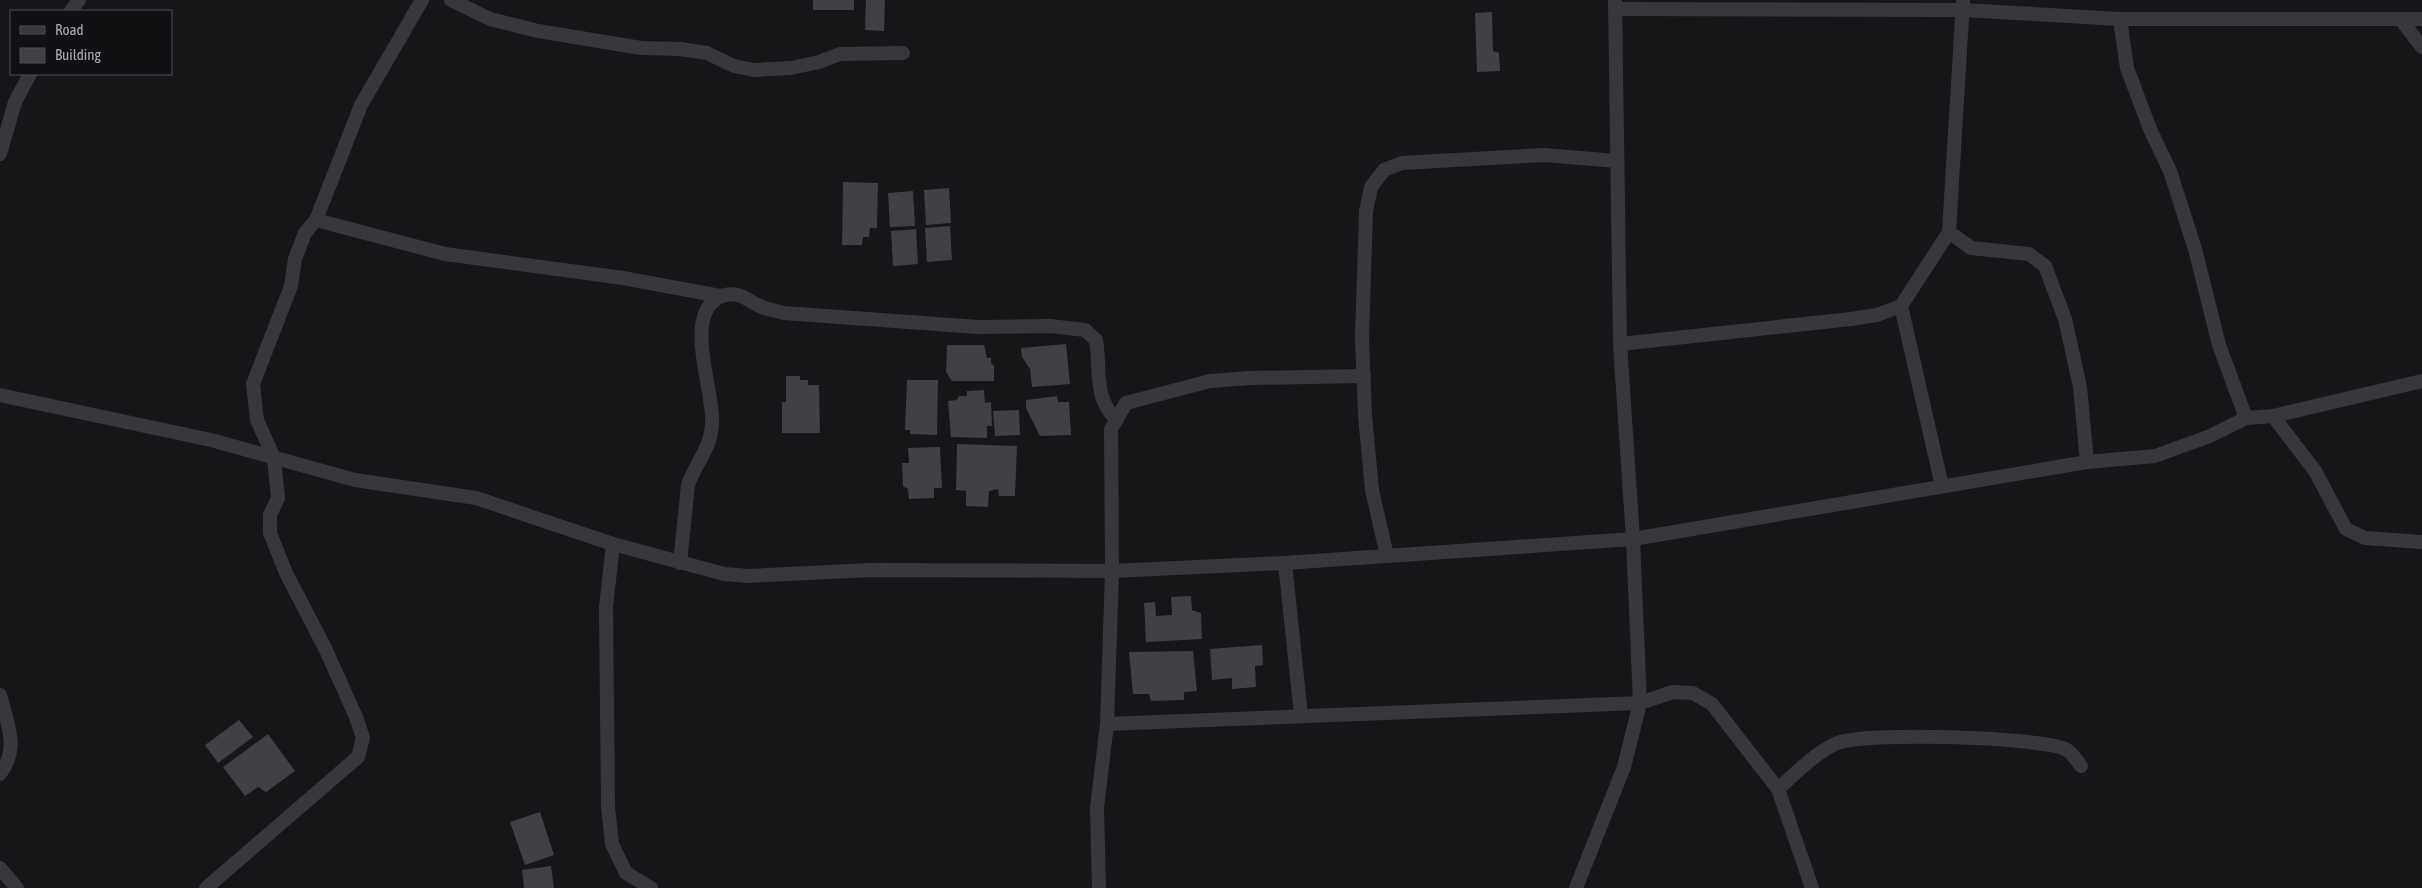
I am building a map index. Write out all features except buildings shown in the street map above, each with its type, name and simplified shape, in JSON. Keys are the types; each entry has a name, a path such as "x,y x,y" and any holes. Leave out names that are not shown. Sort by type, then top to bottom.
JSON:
{"street":[{"path":"206,888 358,757 363,738 325,648 286,574 270,533 270,515 278,498 274,458 258,420 253,384 291,286 295,259 305,234 316,220 361,105 422,0"},
{"path":"451,0 490,19 538,31 641,48 680,49 707,54 734,66 754,70 791,68 819,62 840,54 903,54"},
{"path":"1576,888 1624,767 1640,703 1633,539 1620,344 1615,4 1963,5 2120,19 2402,21 2422,19"},
{"path":"1620,344 1851,319 1877,314 1900,306 1949,232 1963,5"},
{"path":"2120,19 2126,68 2150,129 2170,171 2196,249 2219,345 2246,418"},
{"path":"2402,21 2422,47"},
{"path":"0,150 15,102 29,75"},
{"path":"1387,556 1372,490 1365,416 1362,337 1366,211 1371,186 1384,170 1402,163 1544,155 1617,161"},
{"path":"316,220 445,254 623,278 720,296 738,295 763,307 784,313 978,327 1050,326 1085,330 1096,340 1101,398 1105,409 1116,420"},
{"path":"1949,232 1971,248 2028,254 2045,266 2065,319 2080,387 2087,462"},
{"path":"680,563 688,485 709,442 712,428 702,348 702,331 706,308 720,296"},
{"path":"1900,306 1942,486"},
{"path":"1099,888 1097,808 1107,724 1112,571 1111,430 1116,420 1126,403 1210,381 1250,378 1364,376"},
{"path":"0,395 210,440 355,480 476,498 613,544 724,574 749,576 871,570 1112,571 1285,563 1633,539 2087,462 2155,456 2210,436 2246,418 2273,416 2422,380"},
{"path":"2273,416 2315,471 2346,529 2365,538 2422,542"},
{"path":"613,544 606,607 608,806 612,844 626,873 651,888"},
{"path":"1285,563 1301,715"},
{"path":"1107,724 1640,703 1673,692 1693,693 1712,704 1778,788 1812,888"},
{"path":"0,695 12,740 8,763 0,774"},
{"path":"1778,788 1835,744 1864,738 1945,737 2048,744 2068,750 2081,766"},
{"path":"0,868 17,888"}]}
